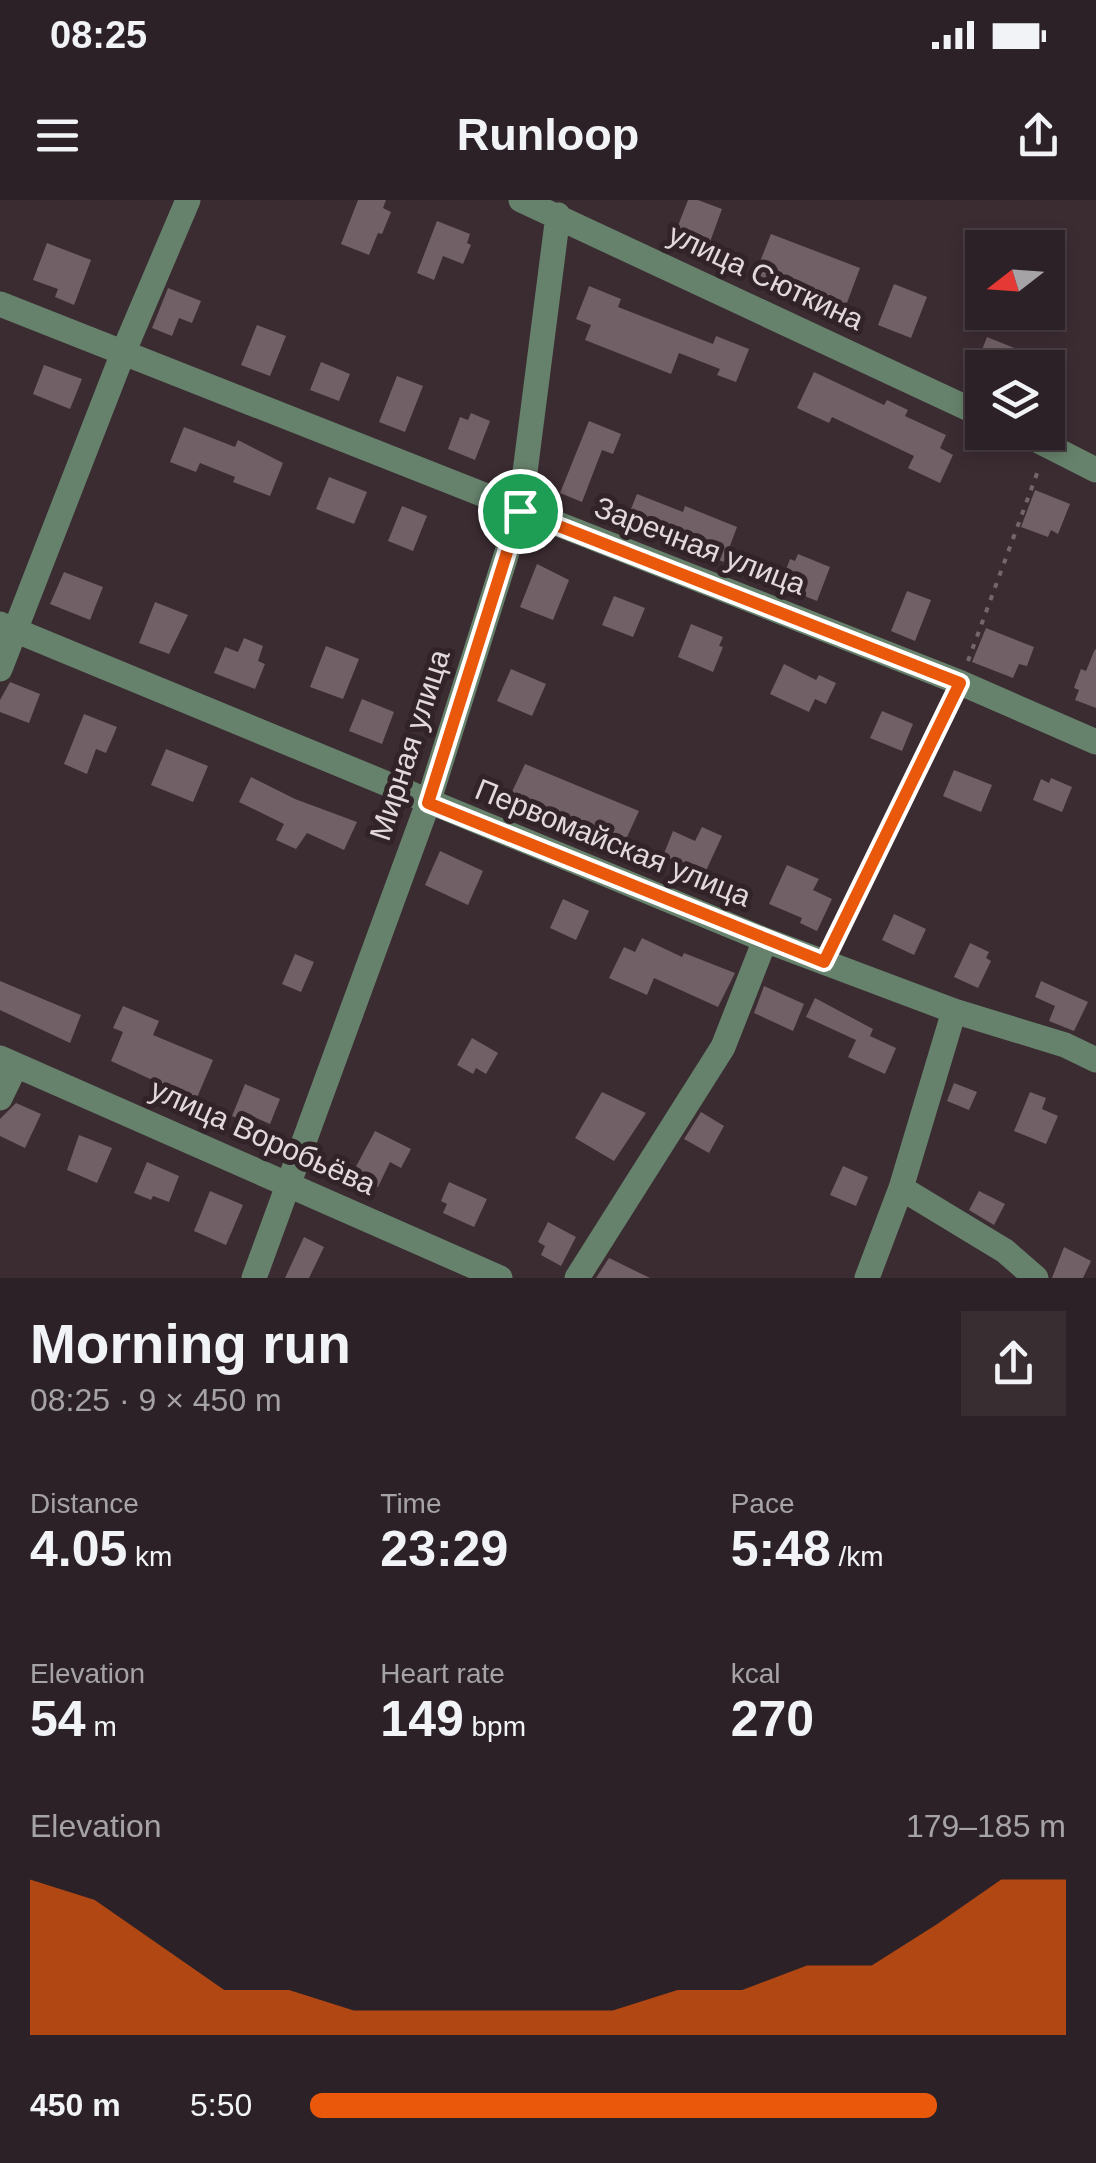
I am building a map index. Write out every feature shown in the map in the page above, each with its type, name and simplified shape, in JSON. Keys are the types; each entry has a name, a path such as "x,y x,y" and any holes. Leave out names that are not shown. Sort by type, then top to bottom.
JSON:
{"street":[{"path":"0,669 8,627 188,200"},
{"name":"улица Сюткина","path":"521,200 965,406"},
{"name":"Мирная улица","path":"254,1278 428,803 520,511 558,214"},
{"name":"Заречная улица","path":"0,304 960,683 1096,742"},
{"path":"1057,450 1096,470"},
{"name":"Первомайская улица","path":"8,627 764,940 954,1011 1064,1045 1096,1060"},
{"path":"577,1278 724,1047 764,940"},
{"path":"867,1278 901,1188 954,1011"},
{"path":"0,1098 8,1062"},
{"name":"улица Воробьёва","path":"8,1062 500,1278"},
{"path":"901,1188 1005,1252 1036,1278"}],"path":[{"path":"824,962 960,683 1045,450"}],"building":[{"path":"358,200 386,200 383,208 391,212 369,255 341,244"},
{"path":"688,200 722,209 707,250 674,236"},
{"path":"437,221 470,234 467,243 471,245 463,264 443,256 434,280 417,273"},
{"path":"771,234 860,268 845,308 755,274"},
{"path":"47,243 91,260 74,305 55,297 58,289 33,280"},
{"path":"894,284 927,297 911,338 878,325"},
{"path":"589,286 621,299 618,307 713,344 716,336 749,349 736,382 717,375 720,369 679,353 671,374 585,340 591,325 576,319"},
{"path":"168,288 201,301 192,323 179,318 172,336 152,328"},
{"path":"257,325 286,336 270,376 241,365"},
{"path":"987,337 1019,350 982,350"},
{"path":"321,362 350,374 339,401 310,390"},
{"path":"44,365 82,379 70,409 33,394"},
{"path":"814,372 884,405 887,400 908,410 905,416 946,435 940,448 953,455 940,483 908,468 914,456 832,417 829,423 797,408"},
{"path":"397,376 423,386 405,432 379,422"},
{"path":"471,413 490,421 475,460 448,449 460,417 468,420"},
{"path":"589,421 621,434 613,454 602,450 582,502 560,493"},
{"path":"184,427 235,447 238,440 283,463 270,496 233,482 235,477 200,463 196,472 170,462"},
{"path":"329,477 367,492 354,524 316,509"},
{"path":"1035,490 1070,504 1058,534 1051,530 1048,537 1021,527"},
{"path":"637,494 683,512 685,506 737,527 724,562 625,524"},
{"path":"402,506 427,516 413,551 388,541"},
{"path":"798,554 830,567 817,601 762,579 768,563 786,570 790,559 795,561"},
{"path":"537,564 569,580 553,620 520,607"},
{"path":"64,572 103,587 90,620 50,604"},
{"path":"907,591 931,600 915,641 891,631"},
{"path":"614,596 645,608 633,637 602,625"},
{"path":"155,602 188,615 169,654 139,643"},
{"path":"691,624 723,637 713,672 678,657"},
{"path":"986,628 1034,647 1027,666 1019,664 1013,678 972,662"},
{"path":"244,638 263,646 258,661 265,664 255,689 214,673 225,647 238,652"},
{"path":"326,646 359,659 343,699 310,687"},
{"path":"1095,649 1096,708 1075,700 1079,690 1074,688"},
{"path":"784,664 816,680 819,675 836,683 826,704 815,699 809,712 770,694"},
{"path":"511,669 546,684 532,716 497,701"},
{"path":"10,682 40,694 29,723 0,712 0,700"},
{"path":"362,699 394,712 382,744 349,731"},
{"path":"882,711 913,724 902,751 870,738"},
{"path":"84,714 117,727 106,753 96,749 87,774 64,764"},
{"path":"166,749 208,766 193,802 151,785"},
{"path":"525,764 639,811 622,848 606,841 608,837 510,796"},
{"path":"954,770 992,785 981,812 943,796"},
{"path":"251,777 295,799 357,822 344,850 307,833 296,849 276,840 284,824 239,802"},
{"path":"1051,778 1072,787 1062,812 1033,800 1041,779 1049,783"},
{"path":"702,827 722,836 704,875 663,856 673,831 695,841"},
{"path":"440,851 483,871 468,905 425,885"},
{"path":"787,865 819,879 813,890 832,899 817,931 800,923 802,918 769,904"},
{"path":"563,899 589,911 576,940 550,928"},
{"path":"894,914 926,929 914,955 882,940"},
{"path":"642,938 682,957 684,953 735,973 718,1007 654,978 647,995 609,978 624,947 635,952"},
{"path":"970,943 989,952 986,958 991,961 978,988 954,977"},
{"path":"295,954 314,962 301,992 282,984"},
{"path":"0,981 81,1015 70,1043 0,1010"},
{"path":"1041,981 1088,1002 1074,1031 1049,1021 1055,1006 1035,997"},
{"path":"764,986 804,1004 793,1031 754,1013"},
{"path":"815,998 873,1029 870,1036 896,1048 885,1074 848,1057 856,1040 806,1017"},
{"path":"123,1006 159,1021 153,1035 213,1060 196,1100 111,1061 123,1032 113,1028"},
{"path":"472,1038 498,1053 486,1074 476,1068 473,1074 457,1065"},
{"path":"954,1083 977,1092 969,1110 947,1101"},
{"path":"245,1084 280,1099 270,1124 254,1117 251,1124 232,1116"},
{"path":"602,1092 646,1113 614,1161 575,1138"},
{"path":"1030,1092 1046,1098 1042,1109 1058,1116 1046,1144 1014,1131"},
{"path":"16,1103 41,1114 25,1148 0,1136 0,1119"},
{"path":"701,1112 724,1126 709,1153 684,1139"},
{"path":"375,1131 411,1149 401,1168 390,1162 378,1187 352,1174"},
{"path":"79,1135 112,1148 97,1183 67,1170"},
{"path":"147,1162 179,1176 169,1202 134,1193"},
{"path":"843,1166 868,1177 856,1206 830,1195"},
{"path":"449,1182 487,1199 474,1227 443,1213 447,1204 441,1201"},
{"path":"210,1191 243,1205 226,1245 194,1231"},
{"path":"979,1191 1005,1204 994,1225 969,1210"},
{"path":"548,1222 576,1237 561,1266 541,1255 545,1246 538,1242"},
{"path":"304,1237 324,1247 309,1278 285,1278"},
{"path":"1064,1247 1091,1261 1083,1278 1052,1278"},
{"path":"609,1258 650,1278 596,1278"}],"route":[{"path":"520,511 960,683 824,962 428,803 520,511"}]}
